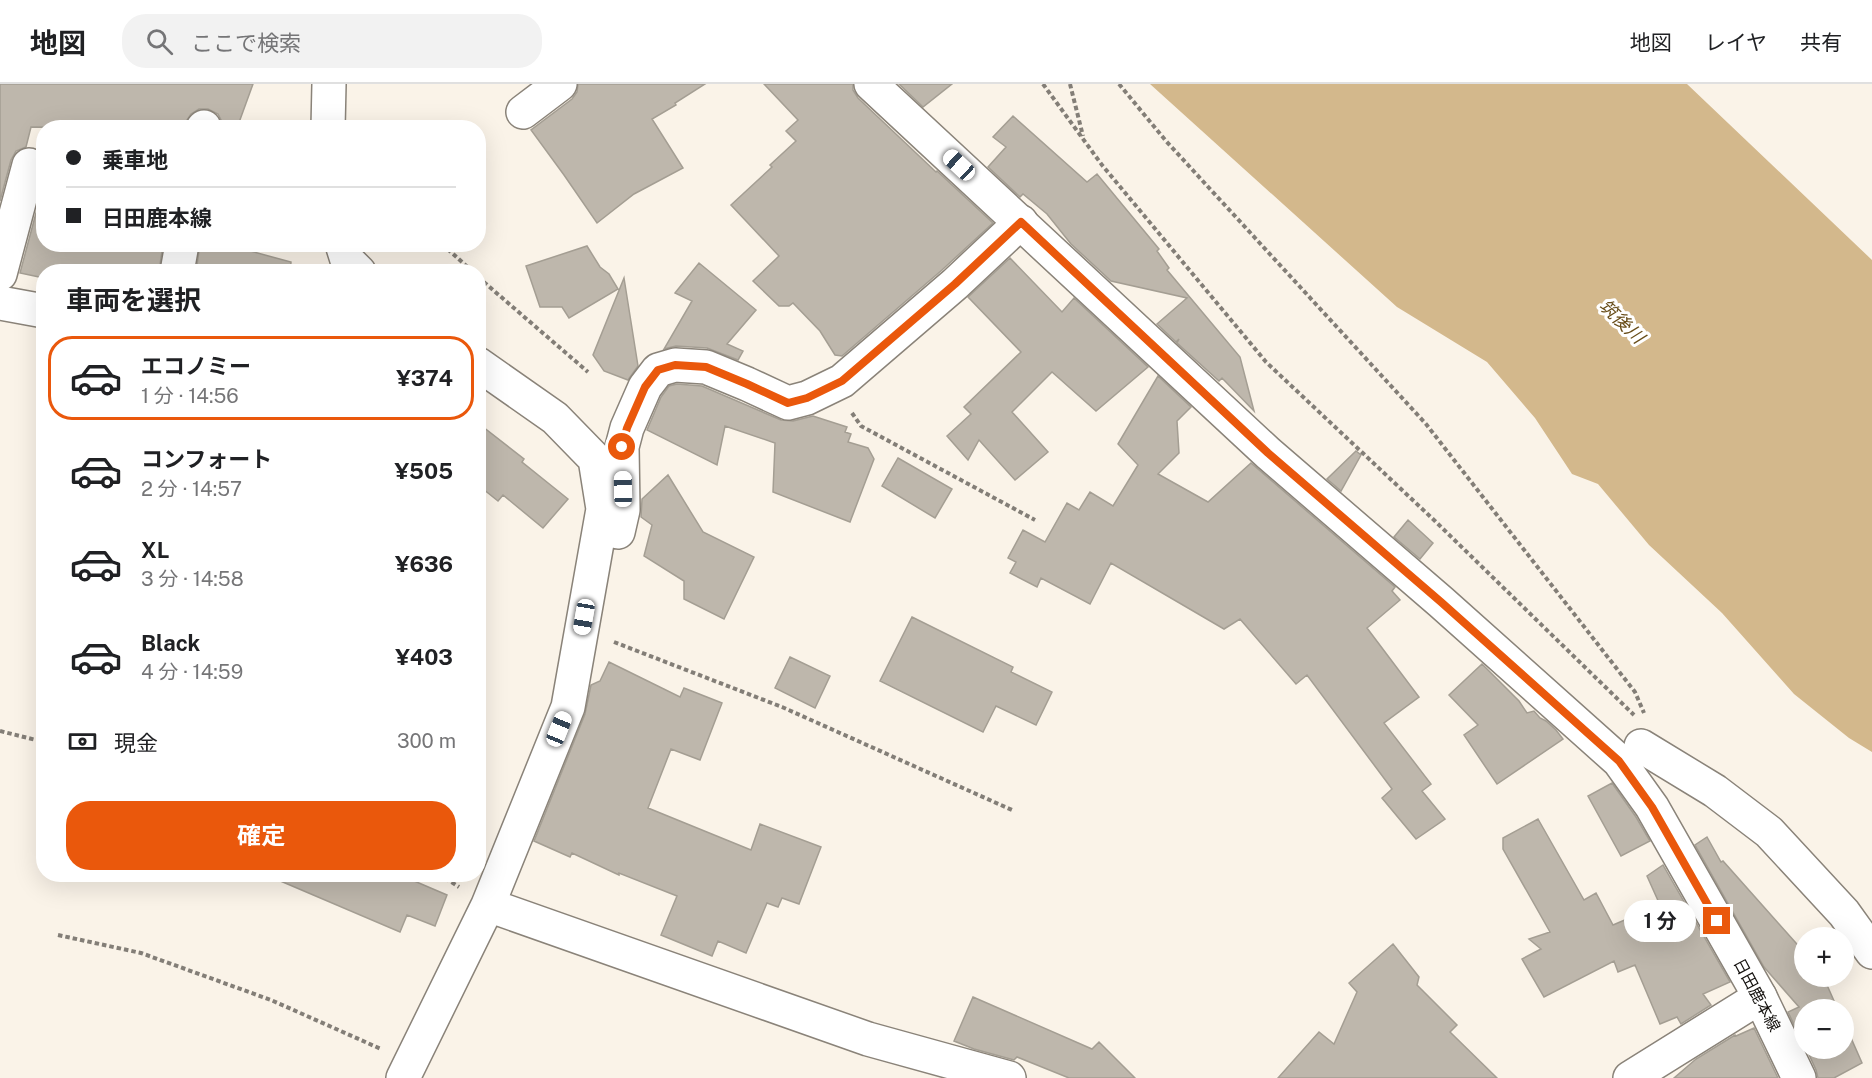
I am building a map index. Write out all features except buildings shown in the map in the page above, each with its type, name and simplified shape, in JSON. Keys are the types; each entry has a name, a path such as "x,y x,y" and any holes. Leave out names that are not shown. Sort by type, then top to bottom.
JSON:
{"street":[{"path":"328,120 329,84"},
{"path":"523,112 560,84"},
{"name":"日田鹿本線","path":"871,84 1268,453 1441,602 1619,761 1652,807 1760,997 1799,1078"},
{"path":"0,274 28,165"},
{"path":"407,1070 488,905 568,707 584,647 604,591 623,510 622,447 627,428 645,387 658,370 675,365 706,367 788,403 807,398 842,381 955,284 1021,222"},
{"path":"0,303 36,310"},
{"path":"486,370 555,418 595,459 603,509 584,647"},
{"path":"1653,753 1715,791 1769,832 1844,913 1872,952"},
{"path":"488,905 868,1039 1009,1078"},
{"path":"1630,1078 1760,997"}],"path":[{"path":"1044,84 1102,165 1266,362 1637,718 1653,753"},
{"path":"1070,84 1083,139"},
{"path":"1119,84 1166,141 1426,424 1635,692 1653,753"},
{"path":"451,252 464,264"},
{"path":"486,284 588,372"},
{"path":"833,385 861,426 1035,520"},
{"path":"584,647 782,707 1012,810"},
{"path":"0,731 36,740"},
{"path":"58,935 141,953 261,996 407,1070"}],"water":[{"name":"筑後川","path":"1150,84 1687,84 1872,260 1872,752 1849,738 1794,694 1722,613 1649,545 1598,484 1572,474 1535,418 1487,362 1397,307"}],"route":[{"path":"622,447 627,428 645,387 658,370 675,365 706,367 788,403 807,398 842,381 955,284 1021,222 1268,453 1441,602 1619,761 1652,807 1717,921"}]}
